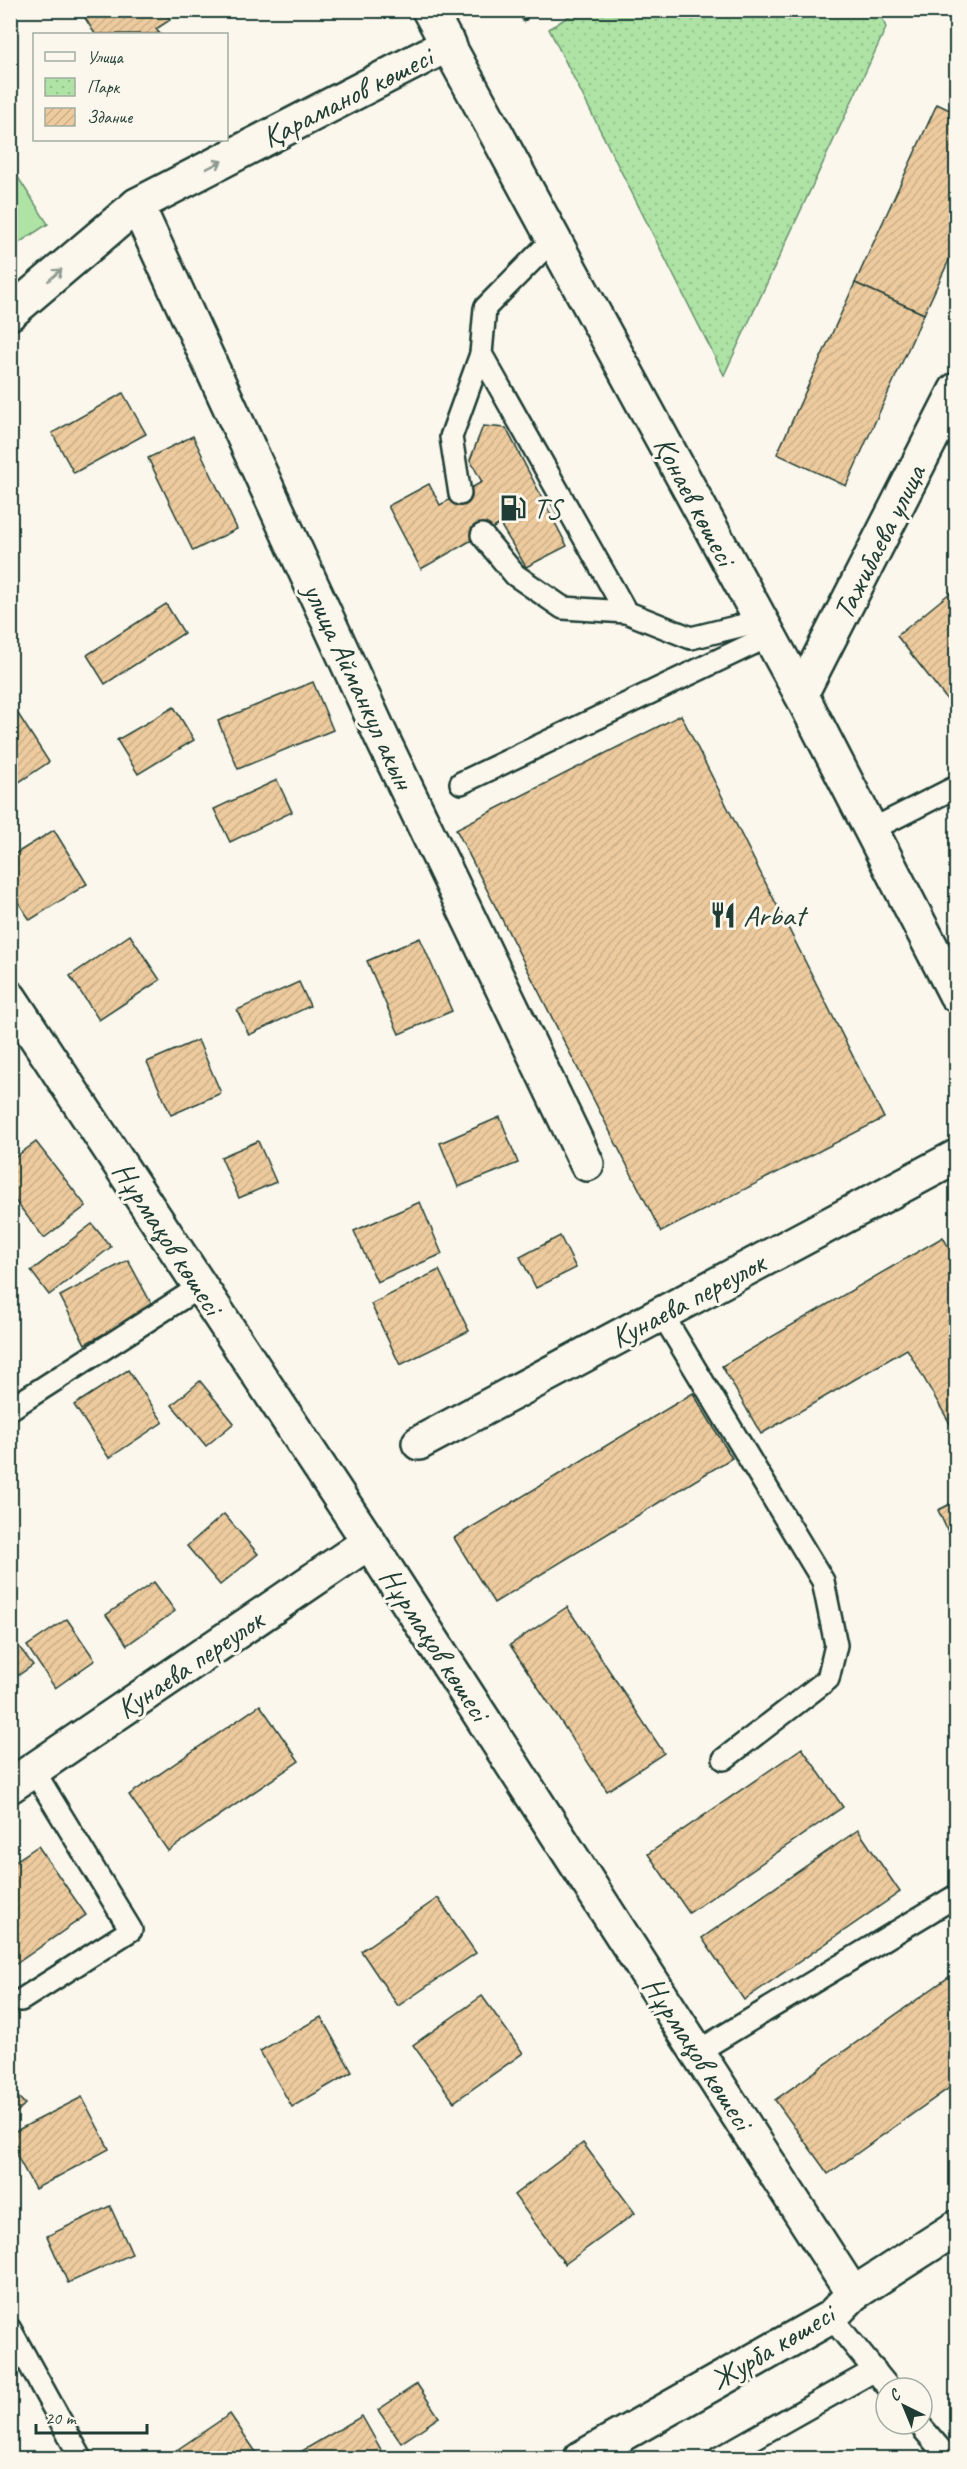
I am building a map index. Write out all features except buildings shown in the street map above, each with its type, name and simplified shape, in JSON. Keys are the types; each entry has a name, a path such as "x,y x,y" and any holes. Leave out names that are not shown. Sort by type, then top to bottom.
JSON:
{"street":[{"name":"Қонаев көшесі","path":"429,10 801,694 957,994"},
{"name":"Қараманов көшесі","path":"10,313 137,205 449,44"},
{"name":"улица Айманкул акын","path":"137,205 377,727 587,1164"},
{"name":"Тажибаева улица","path":"801,694 957,390"},
{"name":"Нұрмақов көшесі","path":"10,998 369,1542 853,2294"},
{"name":"Кунаева переулок","path":"419,1443 957,1157"},
{"name":"Кунаева переулок","path":"22,1779 369,1542"},
{"name":"Журба көшесі","path":"581,2458 831,2317 853,2294 957,2228"}],"lane":[{"path":"460,494 451,437 481,354 485,308 554,238"},
{"path":"481,354 626,612"},
{"path":"482,535 515,574 563,608 626,612 691,638 764,629"},
{"path":"461,783 764,629"},
{"path":"871,830 957,787"},
{"path":"10,1409 201,1286"},
{"path":"662,1314 823,1581 836,1645 828,1679 723,1759"},
{"path":"21,2000 131,1930 22,1779"},
{"path":"697,2052 957,1896"},
{"path":"831,2317 879,2376"},
{"path":"10,2330 81,2458"},
{"path":"719,2458 874,2370"},
{"path":"929,2436 948,2458"}],"path":[{"path":"522,21 539,10"}],"green space":[{"path":"577,11 880,11 886,28 724,375 549,29"},
{"path":"10,165 48,224 11,248 10,248"}],"place":[{"name":"TS","path":"513,508"},
{"name":"Arbat","path":"723,915"}]}
